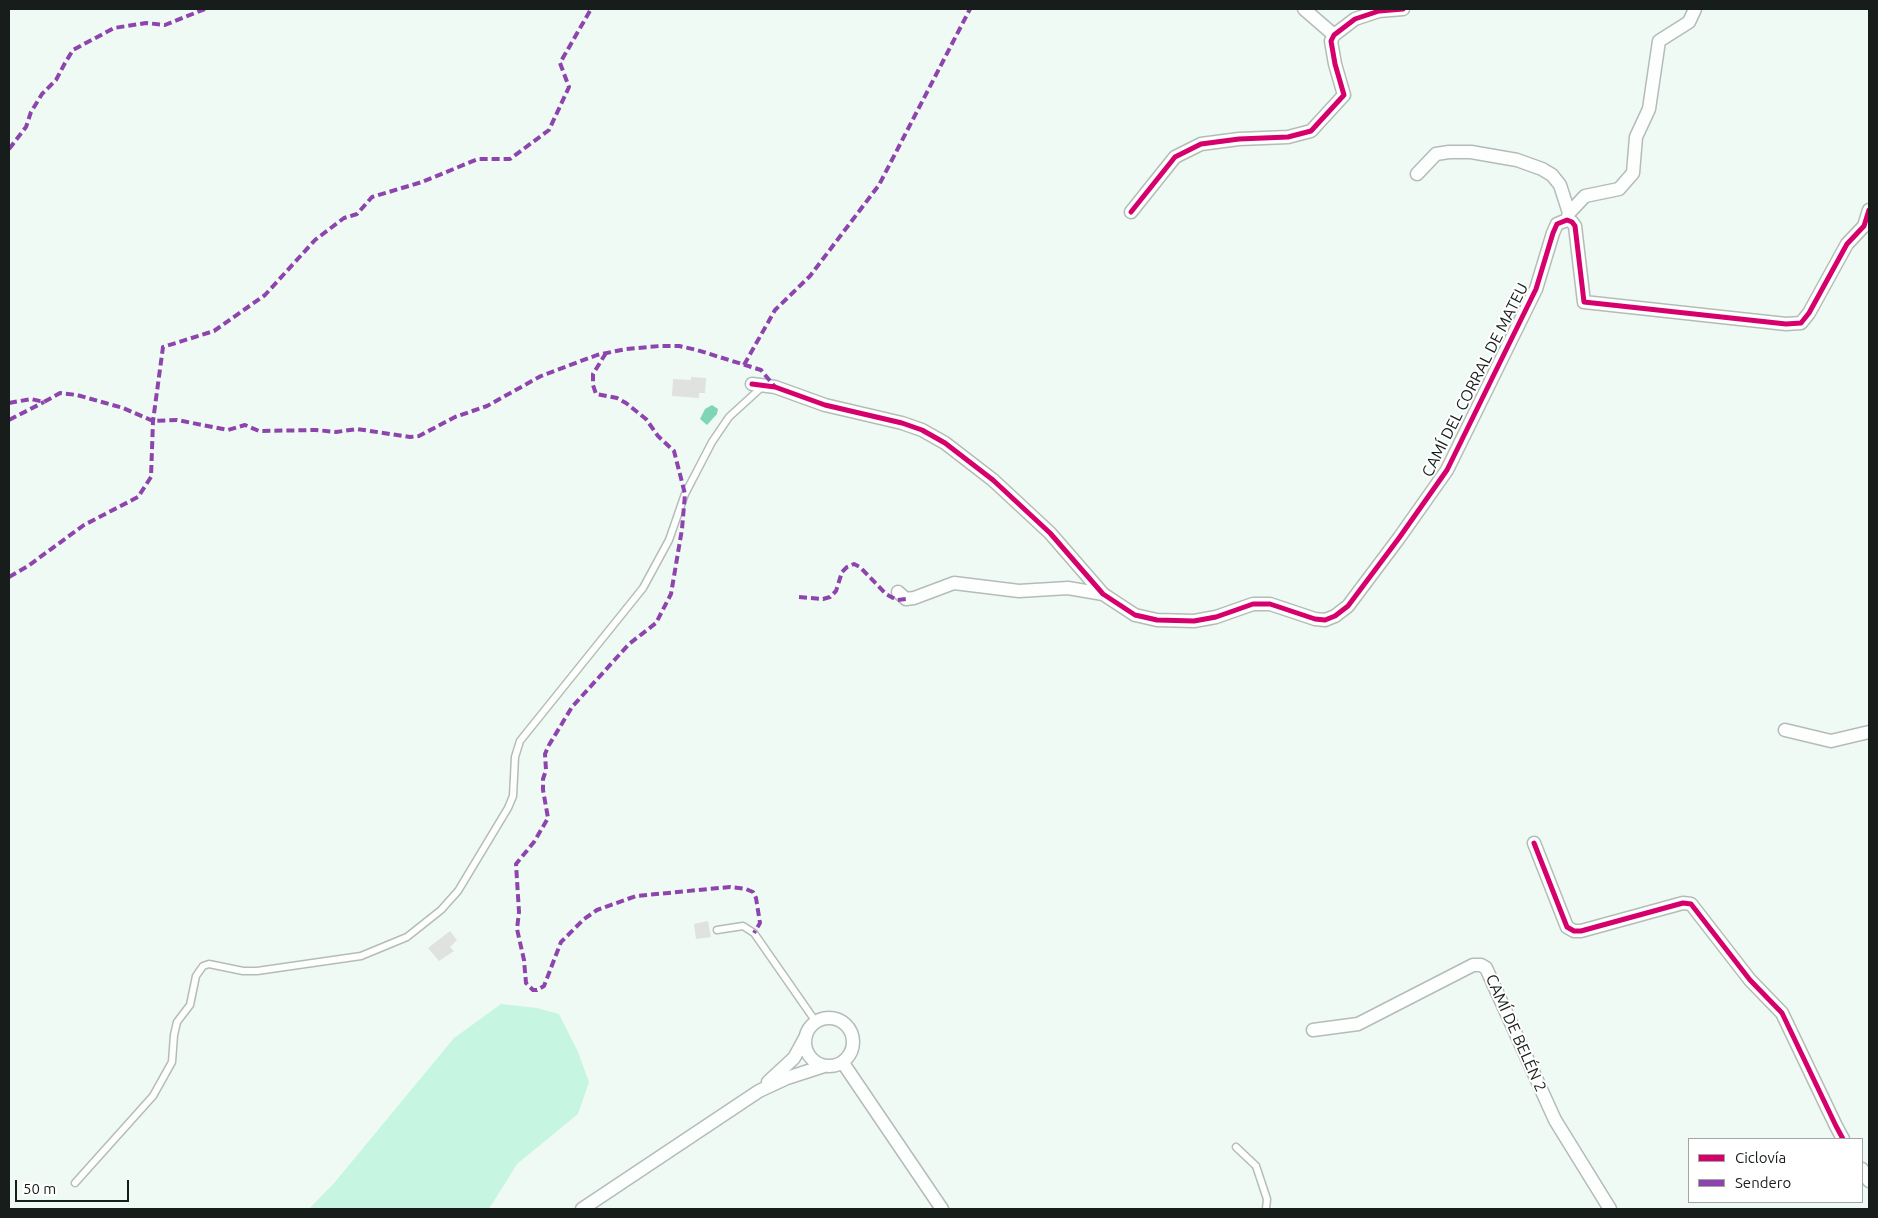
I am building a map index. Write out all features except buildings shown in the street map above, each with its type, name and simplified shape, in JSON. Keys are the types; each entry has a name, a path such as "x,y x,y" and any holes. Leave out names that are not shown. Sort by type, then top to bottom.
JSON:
{"street":[{"path":"1304,9 1334,35"},
{"path":"1132,212 1175,157 1201,144 1239,139 1288,137 1310,131 1344,95 1331,41 1334,35 1355,20 1379,11 1403,9"},
{"name":"CAMÍ DEL CORRAL DE MATEU","path":"758,384 775,386 825,405 902,423 922,430 945,443 993,480 1050,533 1103,594 1135,615 1166,621 1194,621 1216,617 1253,604 1270,604 1315,619 1325,620 1335,616 1348,606 1447,470 1536,289 1552,233 1557,224 1568,217 1585,196 1619,189 1633,173 1636,137 1649,109 1659,40 1689,22 1695,9"},
{"path":"1417,174 1436,154 1471,152 1517,160 1542,169 1552,175 1560,185 1568,217 1575,226 1584,302 1786,324 1801,323 1809,313 1847,244 1866,226 1869,210"},
{"path":"898,592 906,599 914,598 954,583 1019,591 1068,588 1103,594"},
{"path":"1785,730 1831,741 1869,732"},
{"path":"1534,843 1567,927 1574,931 1582,931 1683,903 1691,904 1750,980 1782,1013 1843,1138"},
{"name":"CAMÍ DE BELÉN 2","path":"1314,1030 1358,1024 1473,965 1481,965 1486,968 1555,1120 1610,1209"},
{"path":"582,1209 759,1090 794,1058 806,1035 810,1028 816,1022 824,1018 841,1021 852,1033 853,1049 843,1063 830,1067 824,1066 810,1058 806,1051 806,1035"},
{"path":"843,1063 942,1209"},
{"path":"759,1090 787,1078 824,1066"}],"lane":[{"path":"75,1182 153,1096 172,1062 173,1040 177,1022 190,1005 196,976 203,966 209,964 243,971 257,971 361,956 407,937 428,921 458,891 508,808 513,796 516,757 520,741 643,588 669,540 685,494 712,442 729,418 758,384"},
{"path":"717,930 743,926 754,933 816,1022"},
{"path":"1236,1147 1256,1166 1267,1199 1266,1209"}],"shaded area":[{"path":"712,405 718,409 717,414 707,425 700,419 705,409"},
{"path":"501,1004 537,1008 559,1014 578,1052 589,1082 578,1114 517,1164 489,1209 309,1209 335,1182 454,1038"}],"marked path":[{"path":"9,149 26,127 31,112 42,94 56,80 73,50 114,28 146,23 165,25 205,9"},
{"path":"9,577 28,566 84,525 138,497 151,477 153,421 163,347 214,331 265,295 315,240 344,218 357,214 372,197 422,182 478,159 510,159 549,130 569,87 560,63 591,9"},
{"path":"744,365 775,310 810,276 879,185 970,9"},
{"path":"9,403 31,399 44,402 60,393 77,395 123,408 153,421 177,420 228,430 245,425 259,431 316,430 336,432 357,429 410,437 419,436 455,417 487,406 541,376 597,355 626,349 660,346 679,346 697,350 761,370 775,387"},
{"path":"606,353 593,374 593,385 596,394 617,398 626,403 646,419 658,436 674,451 685,494 682,529 671,594 656,623 629,644 572,707 545,754 546,770 543,779 543,790 548,818 534,842 516,864 519,912 517,929 524,960 526,983 533,990 544,986 561,942 584,919 597,910 636,896 730,887 746,889 753,892 756,898 760,923 754,933"},
{"path":"9,420 44,402"},
{"path":"799,597 823,599 830,597 836,591 842,572 854,564 860,567 886,594 897,600 906,599"}],"cycle path":[{"path":"1131,212 1175,157 1201,144 1239,139 1288,137 1311,131 1344,95 1331,41 1334,35 1355,19 1379,11 1403,9"},
{"path":"752,384 775,387 825,405 902,423 922,430 945,443 993,480 1050,533 1103,594 1135,615 1157,620 1194,621 1216,617 1253,604 1270,604 1315,619 1325,620 1335,616 1348,606 1447,470 1536,289 1557,224 1567,220 1575,226 1584,302 1786,324 1801,323 1809,313 1847,244 1864,226 1869,210"},
{"path":"1534,843 1567,927 1574,931 1581,931 1683,903 1691,904 1750,980 1782,1013 1842,1138"}]}
